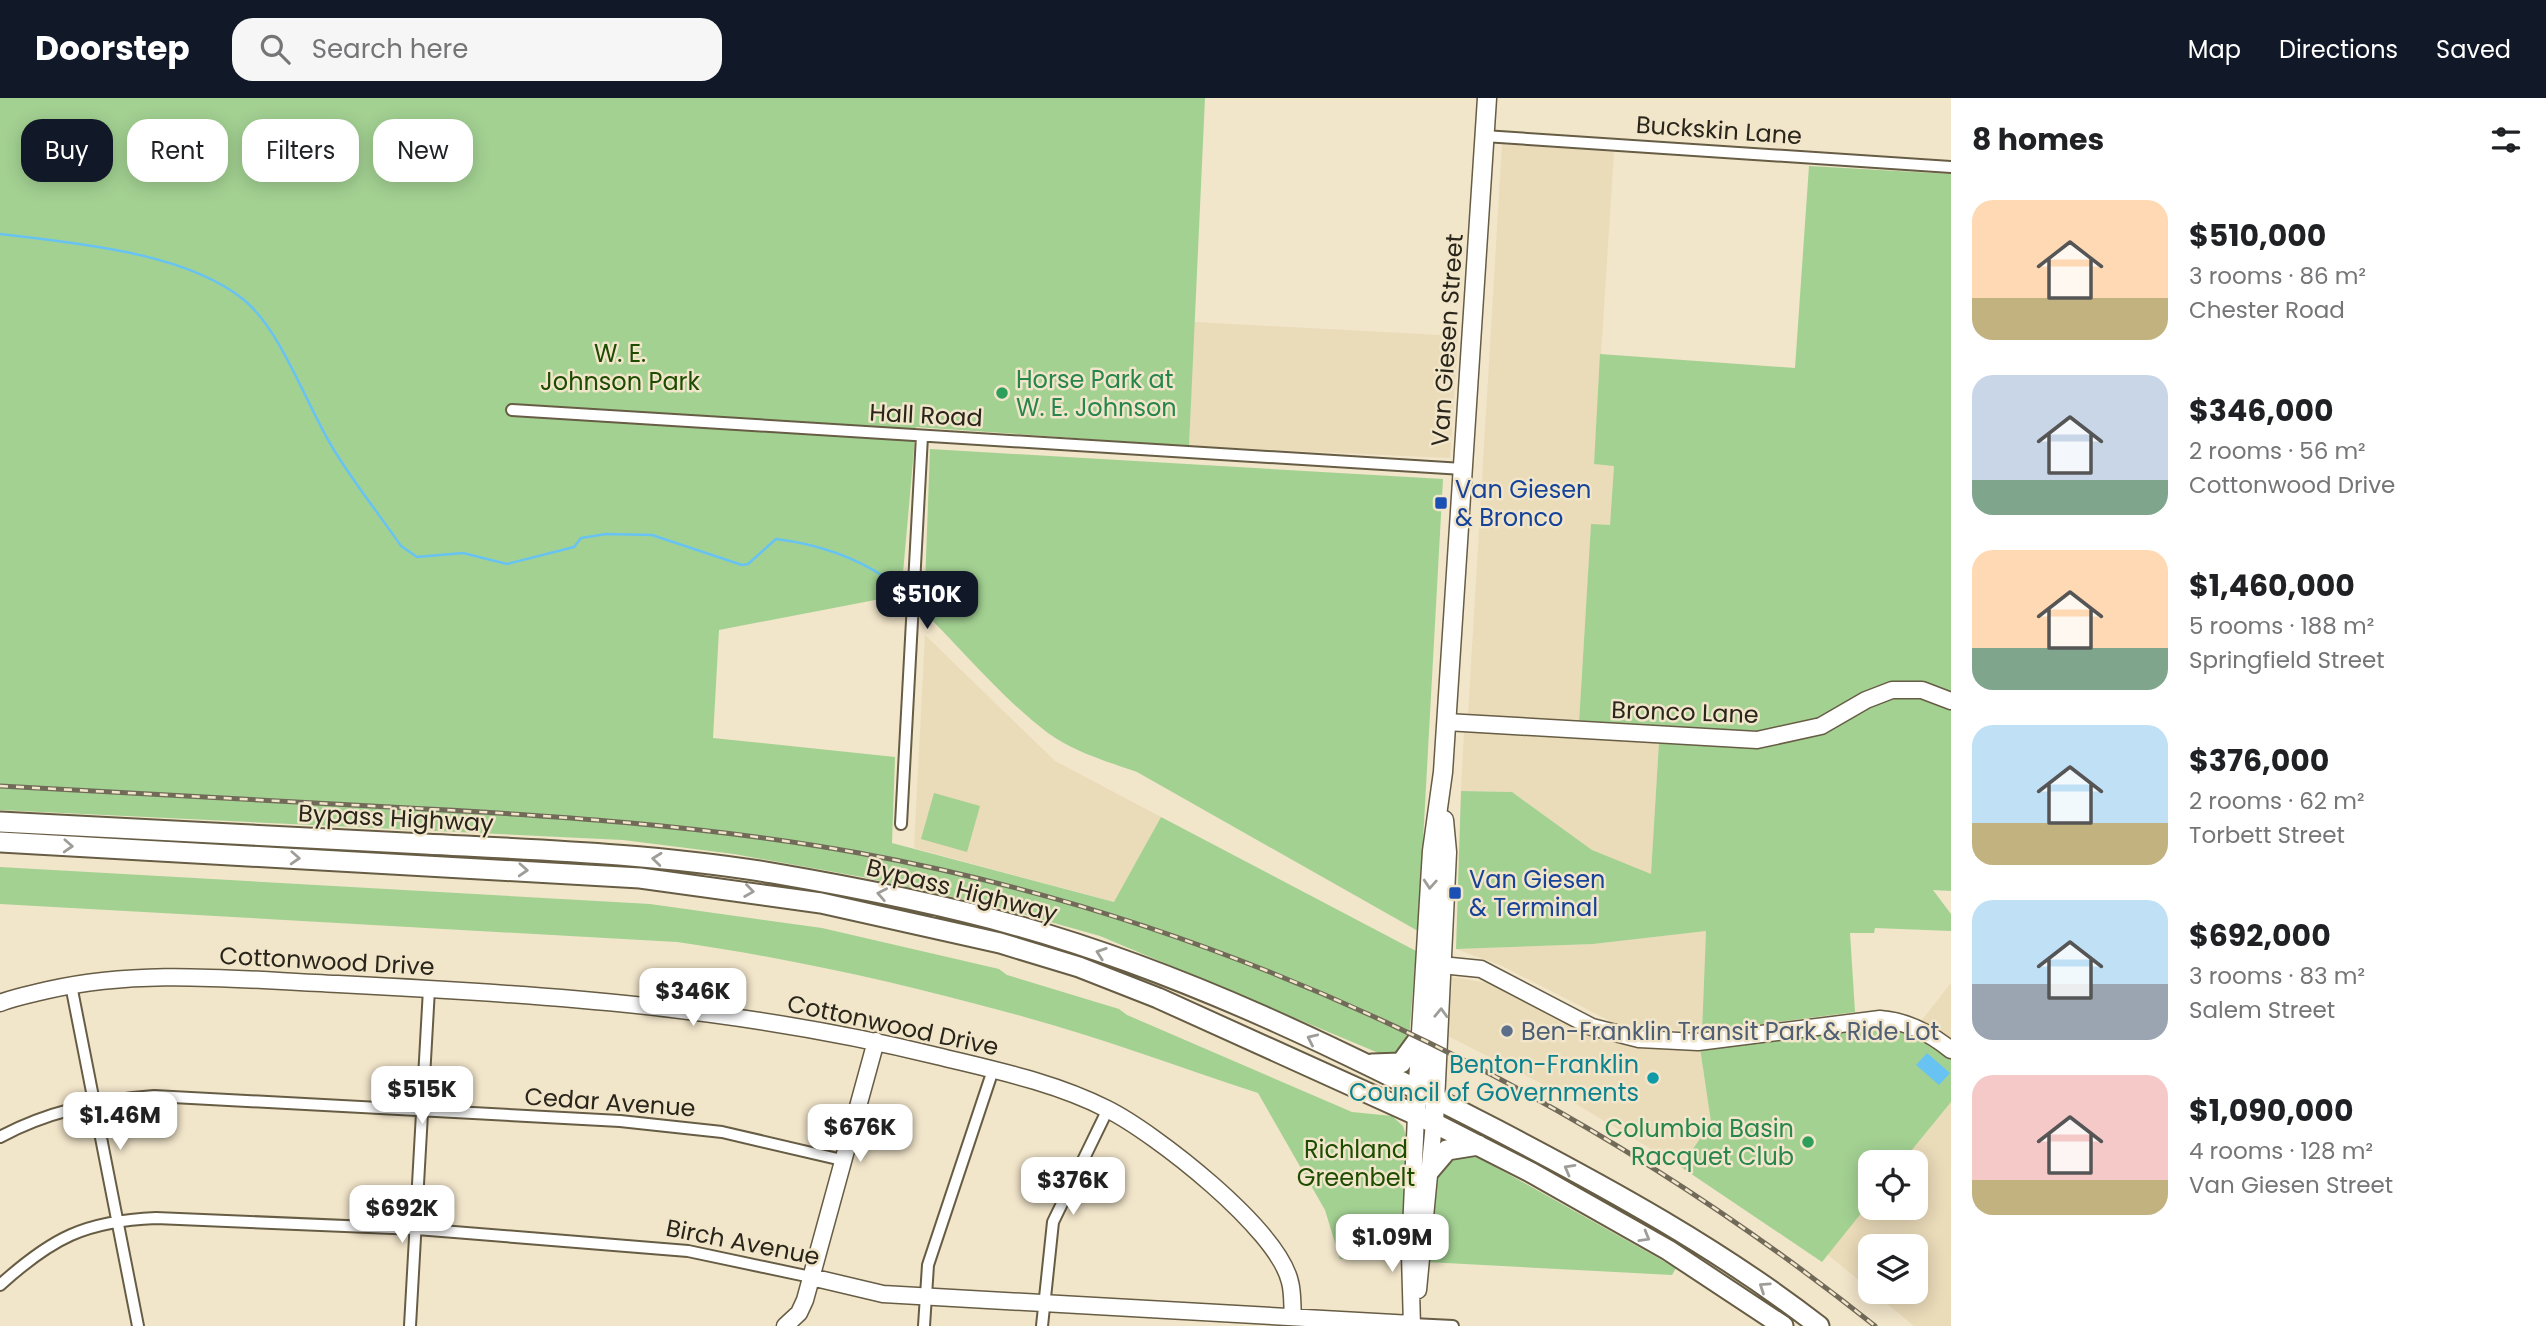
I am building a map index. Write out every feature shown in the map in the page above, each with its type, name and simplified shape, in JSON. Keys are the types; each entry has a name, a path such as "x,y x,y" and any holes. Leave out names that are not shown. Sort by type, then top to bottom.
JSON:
{"highway":[{"name":"Bypass Highway","path":"0,822 568,852 768,872 960,911 1074,944 1228,1002 1363,1063 1623,1198 1695,1241 1819,1326"},
{"name":"Bypass Highway","path":"0,842 618,876 746,891 855,909 1000,943 1110,979 1214,1021 1479,1145 1668,1250 1783,1326"},
{"path":"1363,1063 1401,1063 1420,1037"},
{"path":"1430,1170 1439,1155 1451,1147 1479,1145"}],"main road":[{"name":"Van Giesen Street","path":"1425,1119 1436,1099 1432,850 1441,796 1487,98"},
{"name":"Van Giesen Street","path":"1425,1119 1418,1090 1420,1037 1434,964"}],"street":[{"name":"Buckskin Lane","path":"1485,136 1951,167"},
{"name":"Hall Road","path":"512,410 1463,469"},
{"path":"901,824 922,436"},
{"name":"Bronco Lane","path":"1446,722 1757,740 1821,726 1866,700 1892,690 1922,690 1951,701"},
{"path":"1434,964 1481,969 1592,1027 1639,1039 1698,1042 1880,1019 1908,1024 1926,1032 1951,1050"},
{"name":"Cottonwood Drive","path":"0,1003 71,985 158,976 595,999 699,1010 876,1041 1049,1085 1108,1109 1152,1136 1196,1170 1254,1228 1279,1259 1290,1280 1293,1317"},
{"path":"71,985 138,1326"},
{"path":"410,1326 429,989"},
{"path":"785,1326 799,1313 811,1277 876,1041"},
{"path":"924,1326 928,1265 993,1070"},
{"name":"Cedar Avenue","path":"0,1137 54,1113 94,1104 154,1096 620,1121 722,1132 842,1160"},
{"path":"1042,1326 1042,1305 1053,1222 1108,1109"},
{"name":"Van Giesen Street","path":"1412,1325 1424,1244 1430,1170 1425,1119"},
{"name":"Van Giesen Street","path":"1412,1325 1410,1255 1425,1119"},
{"name":"Birch Avenue","path":"0,1285 27,1261 79,1229 156,1218 417,1229 688,1251 876,1294 1453,1326"}],"shaded area":[{"path":"1502,144 1614,152 1594,463 1614,465 1610,525 1591,525 1579,723 1468,715"},
{"path":"1194,322 1458,336 1450,458 1189,446"},
{"path":"925,635 1055,761 1161,817 1115,902 914,848"},
{"path":"1464,730 1659,742 1651,875 1592,850 1512,792 1461,791"},
{"path":"1706,931 1702,1032 1620,1026 1500,965 1456,949 1593,944"},
{"path":"1452,977 1487,983 1601,1040 1700,1048 1711,1122 1681,1167 1548,1087 1448,1036"},
{"path":"1951,983 1951,1038 1922,1020"},
{"path":"1951,1102 1951,1326 1914,1326 1887,1304 1928,1304 1928,1234 1858,1234 1858,1279 1827,1254 1858,1217 1858,1220 1928,1220 1928,1150 1912,1150"}],"green space":[{"name":"W. E. Johnson Park","path":"0,98 1205,98 1189,446 916,427 901,595 719,630 713,738 895,757 892,843 1114,902 1161,817 1416,951 1409,1040 1404,1051 1388,1057 1100,936 997,907 862,877 734,854 623,840 0,810"},
{"path":"1809,166 1951,174 1951,891 1933,890 1951,914 1951,931 1875,928 1874,933 1850,933 1855,1012 1702,1032 1706,931 1593,944 1456,949 1461,791 1512,792 1592,850 1651,874 1659,742 1579,723 1591,524 1610,525 1614,466 1594,464 1600,354 1795,368"},
{"path":"930,449 1443,479 1418,931 1137,772 1068,745 1031,720 1000,690 924,612"},
{"path":"934,793 980,806 967,852 921,839"},
{"name":"Richland Greenbelt","path":"0,867 650,904 822,928 999,969 1007,975 1119,1009 1127,1015 1352,1112 1392,1116 1403,1126 1407,1140 1404,1178 1406,1259 1340,1259 1325,1210 1258,1093 1041,1022 844,972 677,942 0,904"},
{"name":"Columbia Basin Racquet Club","path":"1882,1026 1919,1038 1951,1059 1951,1102 1912,1150 1858,1150 1858,1217 1822,1262 1681,1167 1711,1122 1700,1048"},
{"path":"1469,1152 1676,1268 1672,1275 1427,1262 1439,1167 1451,1155"}],"water":[{"path":"1927,1053 1950,1073 1939,1085 1916,1065"}],"waterway":[{"path":"0,234 94,246 161,260 220,284 244,300 270,330 324,432 350,474 401,546 417,557 463,553 507,564 574,547 581,538 606,534 652,535 742,565 748,564 776,539 833,552 886,578"}],"railway":[{"path":"0,786 625,822 801,843 997,883 1133,923 1266,971 1396,1027 1522,1091 1644,1163 1762,1241 1875,1326"}],"place":[{"name":"Horse Park at W. E. Johnson","path":"1002,393"},
{"name":"Van Giesen & Bronco","path":"1441,503"},
{"name":"Van Giesen & Terminal","path":"1455,893"},
{"name":"Ben-Franklin Transit Park & Ride Lot","path":"1507,1031"},
{"name":"Benton-Franklin Council of Governments","path":"1653,1078"},
{"name":"Columbia Basin Racquet Club","path":"1808,1142"}]}
